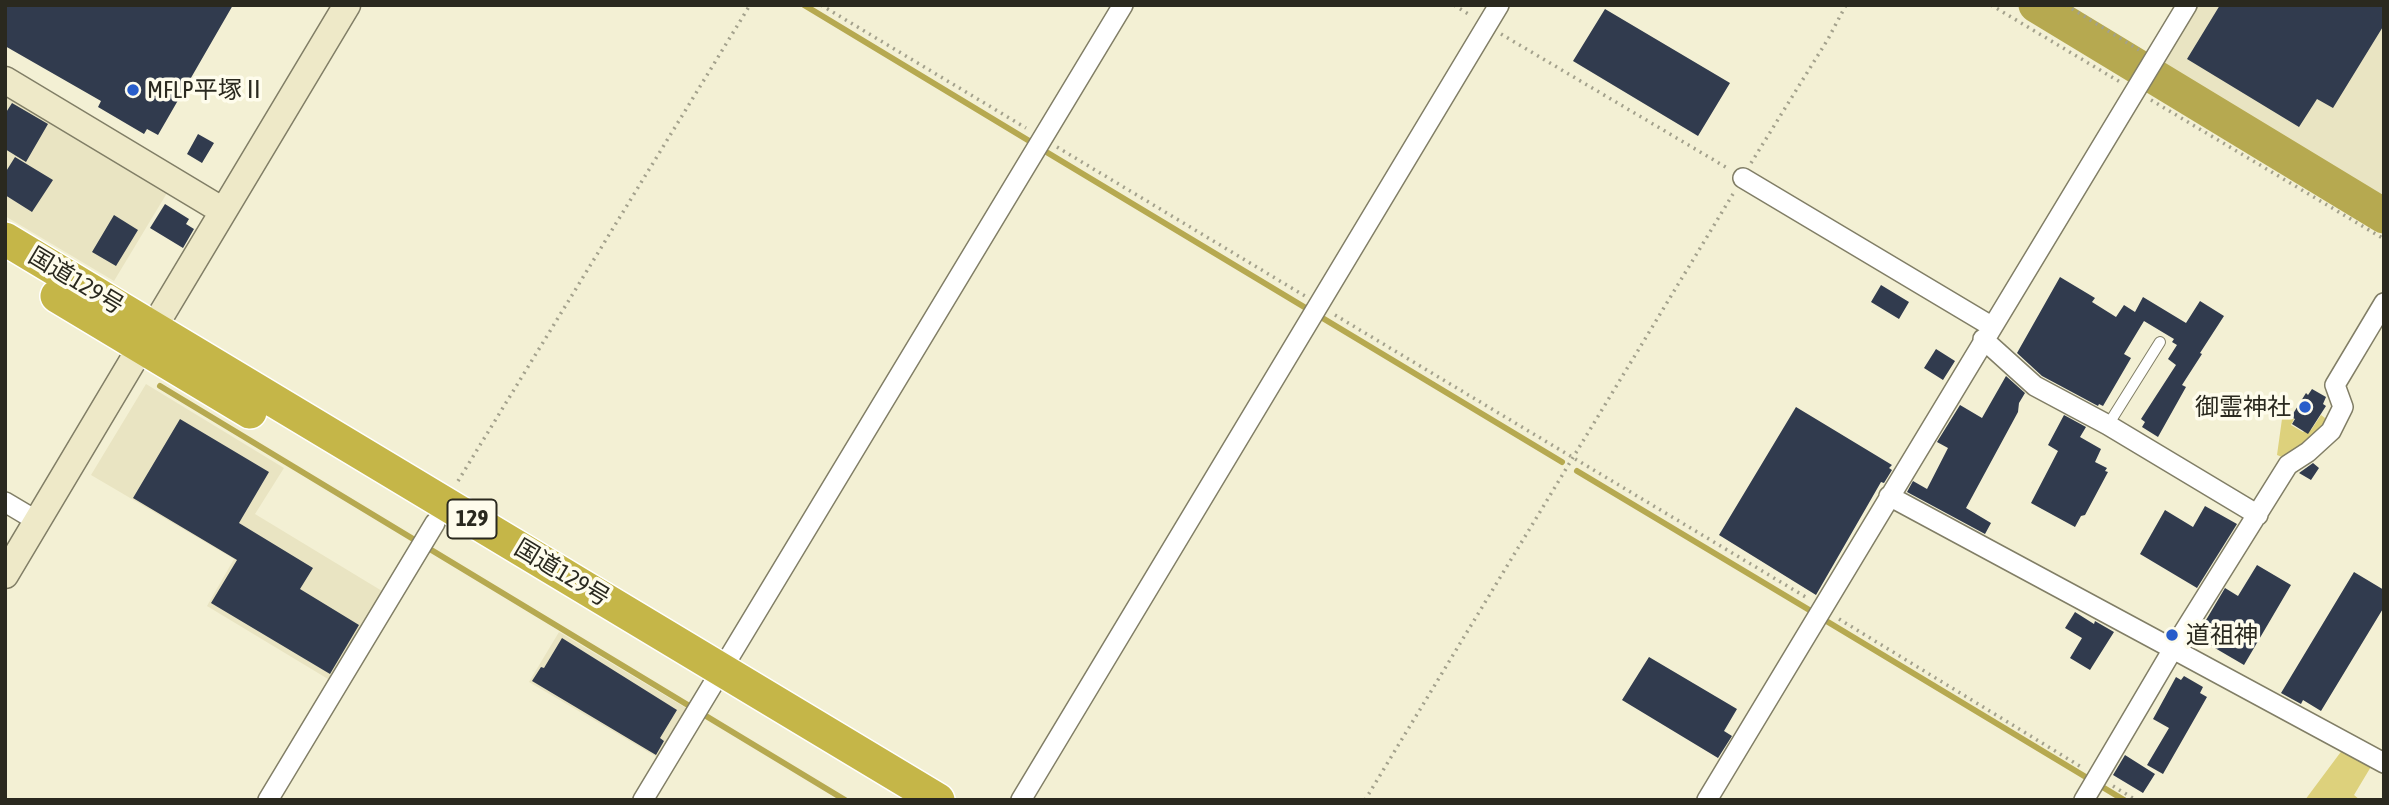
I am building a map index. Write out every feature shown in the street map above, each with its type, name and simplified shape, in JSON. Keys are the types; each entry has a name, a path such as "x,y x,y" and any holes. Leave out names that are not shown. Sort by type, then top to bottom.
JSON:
{"highway":[{"name":"国道129号","path":"5,239 430,529 706,695 894,800"},
{"name":"国道129号","path":"5,265 148,337"},
{"name":"国道129号","path":"706,695 938,800"}],"street":[{"path":"5,575 347,5"},
{"path":"643,800 1123,5"},
{"path":"1021,800 1499,5"},
{"path":"1707,800 1987,332 2187,5"},
{"path":"5,80 223,211"},
{"path":"1742,178 1987,332 2035,386 2108,425 2258,515"},
{"path":"2093,785 2288,465 2323,439 2338,419 2343,407 2335,385 2384,303"},
{"path":"1889,496 2384,763"},
{"path":"5,502 37,521"},
{"path":"268,800 430,529"}],"lane":[{"path":"2108,425 2160,342"}],"path":[{"path":"430,529 750,5"},
{"path":"1454,5 1742,178"},
{"path":"1365,800 1828,39 1846,5"},
{"path":"1991,5 2137,87 2384,239"},
{"path":"2066,5 2153,60"},
{"path":"1823,607 2093,785 2136,800"}],"shaded area":[{"path":"2194,5 2384,5 2384,232 2144,88"},
{"path":"5,95 167,193 114,281 5,216"},
{"path":"146,384 284,468 255,514 387,594 333,682 207,606 234,559 91,475"},
{"path":"2285,414 2294,419 2291,425 2303,432 2307,428 2311,430 2321,415 2329,421 2312,439 2282,457 2277,455"},
{"path":"559,632 691,711 662,760 529,682"},
{"path":"2343,749 2372,765 2354,795 2360,800 2305,800"}],"building":[{"name":"MFLP平塚Ⅱ","path":"5,5 233,5 158,135 147,129 144,134 98,107 101,101 5,46"},
{"path":"2220,5 2384,5 2384,25 2333,108 2317,99 2299,127 2187,59"},
{"path":"1605,9 1730,83 1698,136 1573,61"},
{"path":"12,103 48,124 26,162 5,149 5,114"},
{"path":"198,134 214,143 202,163 187,154"},
{"path":"15,157 53,180 32,212 5,195 5,173"},
{"path":"165,204 189,219 186,224 194,229 183,248 150,228"},
{"path":"114,215 138,230 116,266 92,252"},
{"path":"2060,277 2095,298 2092,302 2116,317 2124,305 2135,312 2143,297 2186,323 2200,301 2224,316 2182,385 2186,387 2158,437 2142,427 2145,422 2141,419 2176,365 2168,359 2177,345 2172,342 2174,339 2144,321 2124,354 2131,358 2103,406 2098,406 2042,376 2017,353"},
{"path":"1881,285 1909,302 1899,319 1871,302"},
{"path":"1936,349 1955,361 1943,380 1924,368"},
{"path":"2006,376 2025,393 2019,403 2018,412 1966,508 1991,523 1985,534 1907,492 1913,481 1927,489 1948,448 1937,442 1960,405 1982,418"},
{"path":"2312,389 2326,397 2323,404 2326,406 2308,434 2292,424 2295,419 2291,417 2306,393 2308,395"},
{"path":"1796,407 1892,465 1889,468 1892,470 1884,483 1881,482 1816,595 1719,535"},
{"path":"2064,415 2086,427 2080,437 2101,449 2095,462 2107,468 2105,471 2108,472 2085,515 2081,516 2075,527 2031,503 2058,451 2048,445"},
{"path":"180,419 269,472 239,523 313,568 300,589 359,625 330,674 211,603 237,560 133,498"},
{"path":"2313,463 2319,468 2311,480 2299,473"},
{"path":"2205,506 2237,524 2197,588 2140,554 2165,510 2193,527"},
{"path":"2257,565 2291,585 2244,665 2196,637 2225,588 2238,596"},
{"path":"2354,572 2384,590 2384,607 2321,711 2303,700 2301,704 2281,693"},
{"path":"2075,612 2114,632 2090,670 2070,658 2082,638 2065,628"},
{"path":"562,638 677,710 660,738 664,741 656,755 532,681 541,667 544,668"},
{"path":"1649,657 1737,709 1724,731 1732,736 1718,758 1622,700"},
{"path":"2184,676 2203,687 2200,693 2207,697 2163,774 2147,765 2169,728 2153,719 2176,677 2181,680"},
{"path":"2125,755 2155,774 2143,793 2113,775"}],"waterway":[{"path":"804,5 1031,142"},
{"path":"2036,5 2384,216"},
{"path":"1048,153 1562,462"},
{"path":"160,386 845,800"},
{"path":"1577,471 1811,611"},
{"path":"1828,622 2124,800"}],"place":[{"name":"MFLP平塚Ⅱ","path":"133,90"},
{"name":"御霊神社","path":"2305,407"},
{"name":"道祖神","path":"2172,635"}]}
